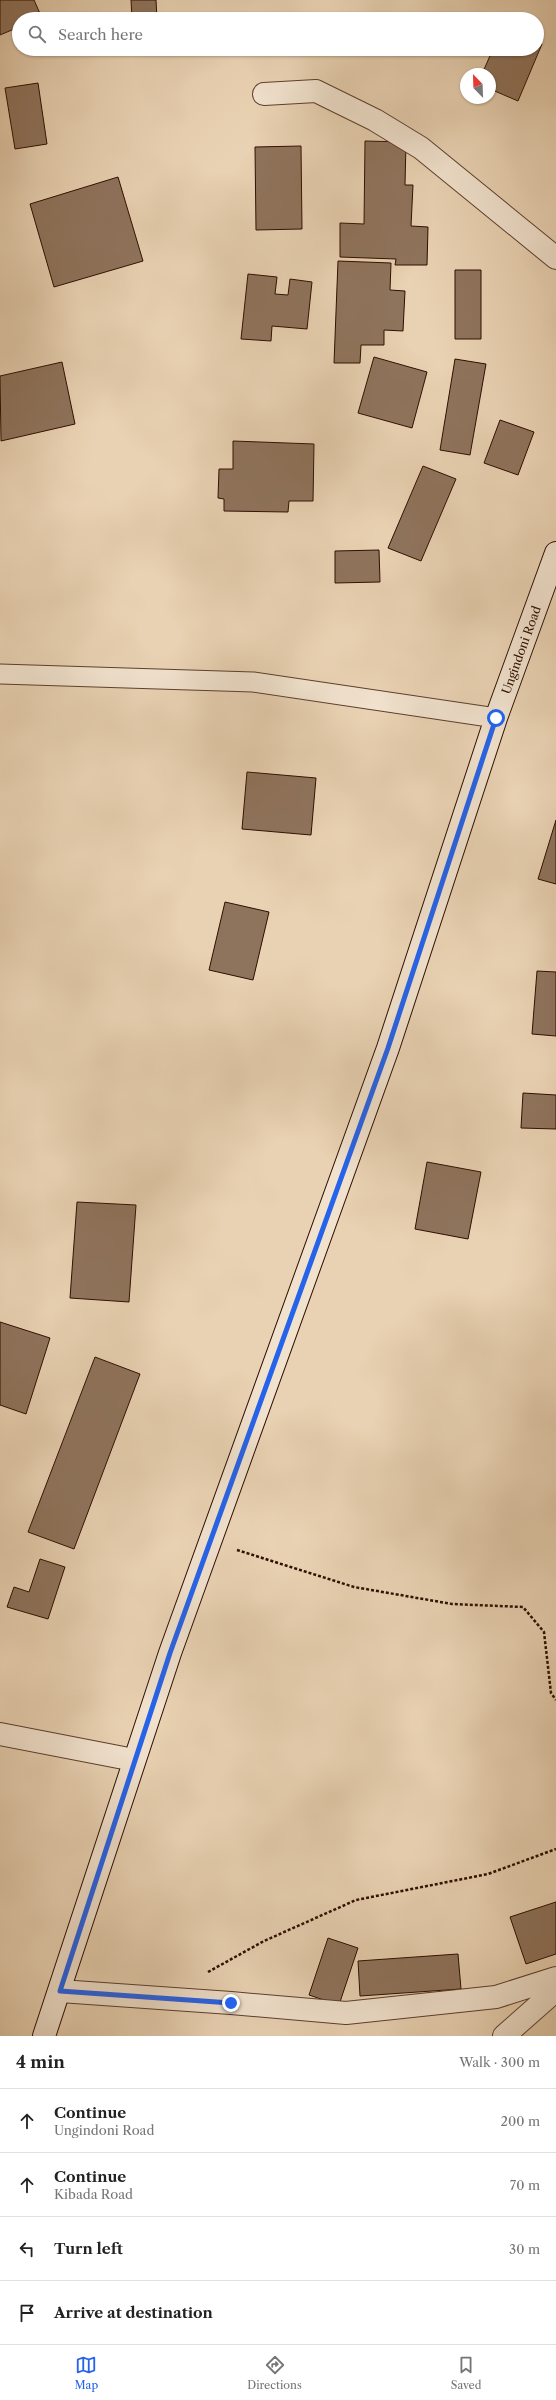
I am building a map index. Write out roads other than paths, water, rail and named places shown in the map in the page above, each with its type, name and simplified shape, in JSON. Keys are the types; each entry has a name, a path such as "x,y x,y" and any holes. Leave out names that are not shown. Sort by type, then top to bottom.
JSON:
{"main road":[{"path":"264,94 316,91 376,120 421,148 556,258"},
{"name":"Ungindoni Road","path":"44,2036 170,1653 209,1541 388,1048 496,718 556,553"},
{"path":"0,1734 134,1760"},
{"path":"60,1991 346,2013 496,1997 556,1978"},
{"path":"504,2036 556,1990"}],"lane":[{"path":"0,674 254,682 496,718"}]}
